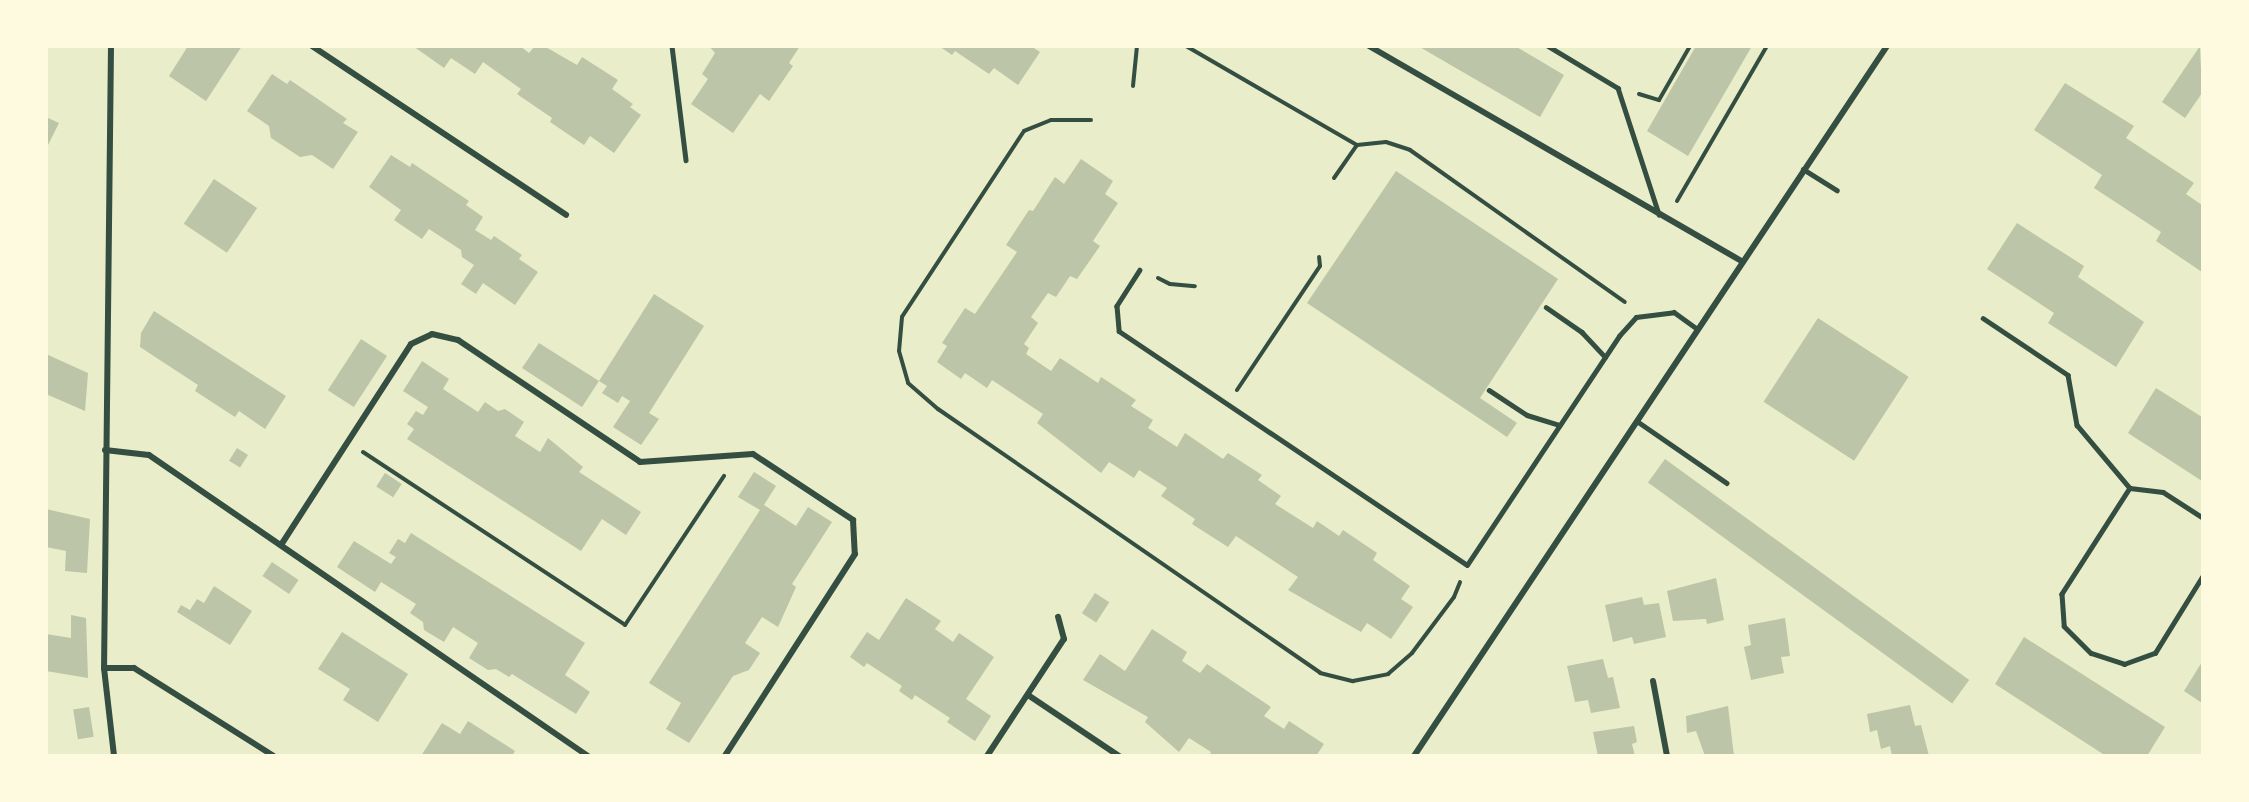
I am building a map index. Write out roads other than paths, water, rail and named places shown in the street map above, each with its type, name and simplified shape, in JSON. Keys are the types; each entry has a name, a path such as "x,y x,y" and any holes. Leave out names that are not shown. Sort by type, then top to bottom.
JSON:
{"street":[{"path":"111,46 104,668 114,756"},
{"path":"312,46 566,215"},
{"path":"1369,46 1742,261"},
{"path":"1414,756 1887,46"},
{"path":"281,545 411,344 432,334 459,340 640,462 753,454 853,520 855,554 725,756"},
{"path":"105,450 149,455 588,756"},
{"path":"987,756 1064,639 1058,617"},
{"path":"104,668 134,668 274,756"},
{"path":"1653,681 1667,756"},
{"path":"1028,695 1119,756"}],"lane":[{"path":"672,46 686,160"},
{"path":"1548,46 1618,88 1659,214"},
{"path":"1803,169 1837,190"},
{"path":"1140,270 1117,306 1119,331 1467,565 1605,357 1636,317 1674,312 1697,329"},
{"path":"1546,307 1582,332 1605,357"},
{"path":"1983,318 2068,375 2077,426 2130,488 2163,492 2202,517"},
{"path":"1489,390 1527,415 1560,425"},
{"path":"1637,421 1727,483"},
{"path":"2130,488 2062,594 2064,626 2091,653 2124,664 2155,653 2202,577"}]}
